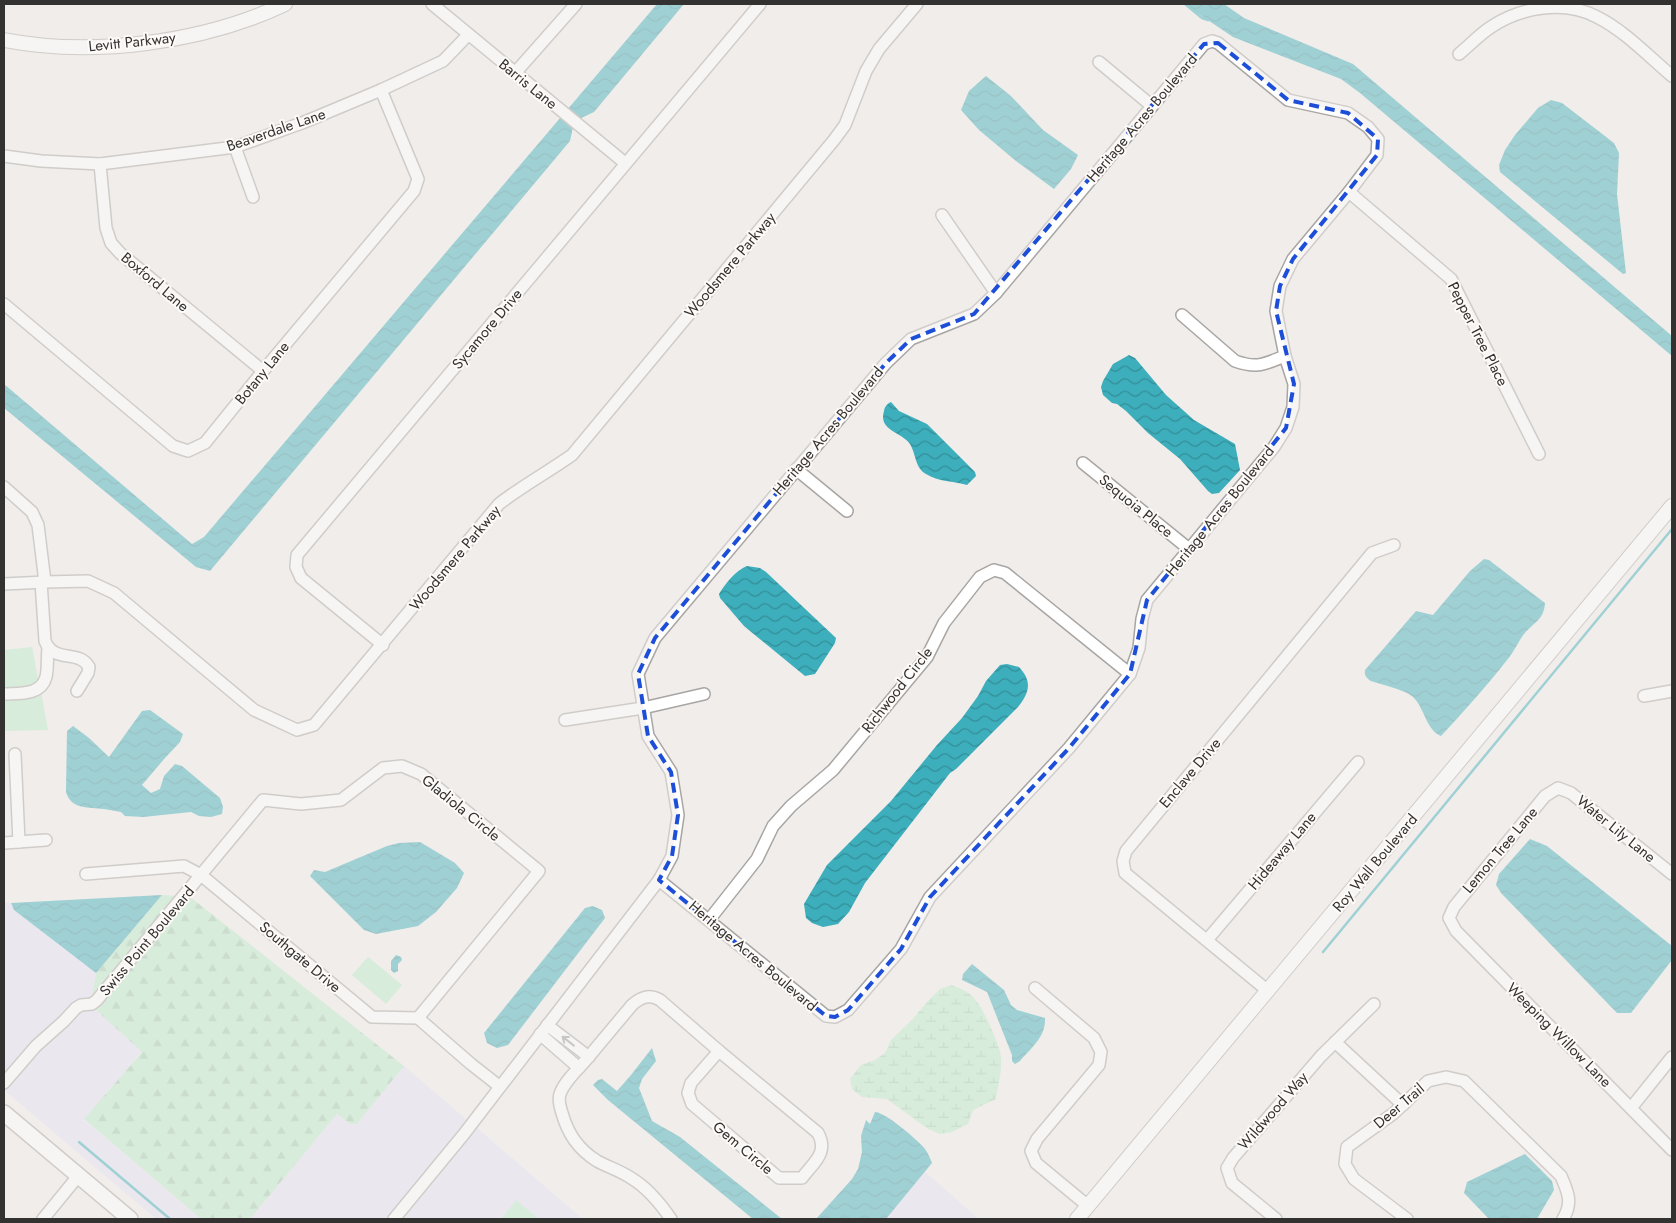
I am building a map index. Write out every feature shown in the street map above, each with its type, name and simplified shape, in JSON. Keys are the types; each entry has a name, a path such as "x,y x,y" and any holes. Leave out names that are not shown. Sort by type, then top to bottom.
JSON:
{"main road":[{"path":"4,1113 130,1219"}],"street":[{"name":"Levitt Parkway","path":"4,40 80,47 119,46 151,42 178,38 216,28 285,4"},
{"name":"Barris Lane","path":"432,4 625,164"},
{"path":"515,73 576,4"},
{"name":"Sycamore Drive","path":"383,644 301,578 296,567 297,555 760,4"},
{"name":"Woodsmere Parkway","path":"4,584 88,581 114,593 254,710 297,730 314,725 499,504 522,486 572,455 834,140 845,125 866,71 880,49 917,4"},
{"path":"1459,54 1490,27 1510,16 1540,6 1571,10 1596,16 1618,31 1672,76"},
{"name":"Beaverdale Lane","path":"4,156 41,161 100,164 235,147 302,123 381,90 443,61 468,35"},
{"name":"Heritage Acres Boulevard","path":"394,1219 464,1134 658,880 672,856 678,815 671,772 648,736 638,674 655,638 886,362 911,339 974,314 996,293 1204,44 1212,41 1218,43 1288,100 1348,113 1368,127 1378,139 1377,155 1293,259 1280,286 1276,311 1285,356 1294,384 1293,407 1286,428 1274,447 1148,600 1142,619 1139,648 1130,674 1069,748 930,897 900,949 848,1010 842,1015 832,1018 826,1016 658,880"},
{"path":"1099,62 1152,106"},
{"name":"Botany Lane","path":"4,304 173,446 188,451 205,443 262,371 414,191 418,179 381,90"},
{"path":"235,147 253,197"},
{"name":"Boxford Lane","path":"100,164 106,228 111,243 120,253 262,371"},
{"name":"Pepper Tree Place","path":"1349,192 1451,279 1539,454"},
{"path":"942,215 996,293"},
{"path":"1182,314 1235,361 1245,365 1258,366 1285,356"},
{"name":"Sequoia Place","path":"1083,463 1189,548"},
{"path":"796,468 847,512"},
{"path":"4,487 32,512 38,525 43,582 45,641 48,648 55,654 76,657 86,662 89,667 88,673 76,690"},
{"name":"Roy Wall Boulevard","path":"1077,1219 1672,506"},
{"name":"Enclave Drive","path":"1268,991 1125,872 1123,861 1126,851 1372,554 1394,545"},
{"name":"Richwood Circle","path":"709,920 757,859 773,826 791,806 839,763 927,657 944,623 980,577 994,570 1006,573 1130,674"},
{"path":"4,694 30,693 41,686 46,678 48,648"},
{"path":"1644,696 1672,691"},
{"path":"565,720 643,708 704,694"},
{"path":"15,754 19,842"},
{"name":"Hideaway Lane","path":"1207,940 1358,762"},
{"name":"Gladiola Circle","path":"201,875 263,800 301,804 341,800 382,768 402,766 421,774 538,871 418,1018"},
{"name":"Water Lily Lane","path":"1558,788 1571,793 1672,874"},
{"name":"Lemon Tree Lane","path":"1449,918 1454,907 1545,796 1558,788"},
{"path":"4,843 46,840"},
{"name":"Southgate Drive","path":"86,874 184,866 201,875 372,1016 418,1018"},
{"name":"Swiss Point Boulevard","path":"4,1083 36,1046 76,1008 80,1005 92,1004 98,1000 201,875"},
{"name":"Weeping Willow Lane","path":"1449,918 1456,931 1672,1150"},
{"path":"1035,988 1094,1038 1101,1052 1099,1065 1037,1139 1031,1151 1036,1163 1088,1206"},
{"name":"Gem Circle","path":"670,1219 653,1195 641,1185 590,1156 571,1137 559,1105 559,1096 579,1068 632,1005 646,996 660,1000 718,1051 818,1133 823,1142 822,1152 802,1178 779,1178 692,1104 688,1093 692,1083 718,1051"},
{"name":"Wildwood Way","path":"1276,1219 1232,1183 1227,1168 1233,1158 1335,1042 1374,1004"},
{"path":"418,1018 471,1064 500,1086"},
{"path":"547,1025 588,1057"},
{"path":"540,1034 579,1068"},
{"path":"1335,1042 1403,1105"},
{"path":"1631,1108 1672,1057"},
{"name":"Deer Trail","path":"1406,1219 1354,1180 1345,1164 1347,1147 1394,1113 1428,1081 1446,1077 1464,1081 1561,1176 1569,1195 1568,1210 1563,1219"},
{"path":"43,1219 79,1175"}],"highlighted area":[{"path":"1218,43 1288,100 1348,113 1378,139 1377,155 1293,259 1280,286 1276,311 1294,384 1286,428 1147,600 1130,674 1069,748 930,897 901,949 848,1010 835,1017 826,1016 659,880 672,856 678,815 671,772 648,736 638,674 655,638 886,363 911,339 974,314 1204,44"}],"shaded area":[{"path":"4,903 11,903 14,910 96,973 92,998 80,1000 72,1004 4,1075"},
{"path":"94,1008 142,1051 84,1120 201,1219 156,1219 4,1090 40,1050 68,1025 76,1015 83,1010"},
{"path":"404,1066 467,1120 387,1219 250,1219 337,1114 350,1124 357,1124"},
{"path":"476,1127 583,1219 401,1219"},
{"path":"925,1172 979,1219 886,1219"}],"green space":[{"path":"32,647 38,679 31,686 18,689 4,689 4,650"},
{"path":"41,692 48,730 4,731 4,700 31,698"},
{"path":"162,895 177,896 92,998 96,973"},
{"path":"190,897 404,1066 357,1124 350,1124 337,1114 250,1219 201,1219 84,1119 142,1052 94,1008 102,1004"},
{"path":"368,957 402,985 386,1004 352,975"},
{"path":"951,985 969,993 981,1009 1000,1051 1001,1068 996,1099 973,1110 968,1124 952,1132 940,1134 928,1129 887,1099 862,1097 852,1089 850,1079 861,1065 875,1060 885,1053 891,1040 927,1002 940,989"},
{"path":"516,1200 539,1219 501,1219"}],"water":[{"path":"657,4 684,4 594,112 579,119 567,110"},
{"path":"1184,4 1224,4 1244,18 1353,64 1672,336 1672,356 1341,79 1233,37"},
{"path":"986,76 1011,96 1043,130 1078,155 1071,169 1054,189 979,130 961,110 969,91"},
{"path":"1551,100 1562,103 1614,143 1619,153 1617,194 1626,273 1623,274 1500,172 1499,165 1505,150 1515,135 1538,108"},
{"path":"561,117 573,127 570,141 210,571 196,567 4,408 4,384 192,544 204,537"},
{"path":"1129,355 1135,358 1166,395 1194,420 1235,444 1240,470 1219,493 1212,494 1208,491 1180,459 1148,433 1126,411 1103,395 1101,387 1113,364"},
{"path":"891,402 899,411 927,424 975,472 976,476 967,485 936,479 922,471 910,444 884,423 884,409"},
{"path":"1484,559 1489,560 1545,603 1544,609 1540,617 1524,634 1512,654 1441,736 1432,729 1411,695 1371,681 1365,675 1365,670 1416,611 1433,615 1470,571"},
{"path":"747,566 760,568 766,572 836,638 835,643 815,674 805,676 744,626 720,598 719,594 728,582 735,574"},
{"path":"1007,664 1019,667 1028,683 1025,697 1018,707 950,773 865,883 849,912 838,924 823,927 812,923 806,918 804,904 827,865 891,801 962,718 986,681 1000,665"},
{"path":"150,710 183,734 180,742 142,785 151,793 160,789 164,776 175,764 182,766 220,798 223,807 222,814 211,817 199,816 191,812 143,817 125,816 121,812 76,805 68,798 66,792 67,731 73,726 109,757 142,711"},
{"path":"1530,839 1547,846 1672,946 1672,960 1631,1013 1617,1013 1501,893 1496,885 1499,874"},
{"path":"420,842 455,863 464,873 457,888 436,912 418,926 376,934 364,930 310,876 314,870 325,872 387,846 399,843"},
{"path":"162,895 96,973 14,910 11,903"},
{"path":"593,906 602,910 605,918 508,1045 497,1048 487,1043 484,1033 585,908"},
{"path":"396,955 401,957 402,960 398,964 398,971 394,973 391,970 391,961"},
{"path":"972,964 1004,990 1011,1005 1017,1010 1045,1018 1045,1025 1040,1037 1033,1047 1015,1064 1012,1061 1012,1055 987,992 962,980 963,974"},
{"path":"652,1048 656,1061 642,1079 639,1088 652,1121 680,1137 782,1219 753,1219 608,1100 593,1085 602,1079 617,1091"},
{"path":"875,1112 893,1121 916,1139 926,1151 932,1163 886,1219 816,1219 852,1179 858,1169 862,1152 861,1136 866,1120 870,1124"},
{"path":"1525,1154 1552,1181 1554,1190 1537,1219 1489,1219 1464,1193 1467,1182"}],"waterway":[{"path":"1185,4 1202,18 1208,20"},
{"path":"1323,952 1672,529"},
{"path":"79,1142 170,1219"}]}
